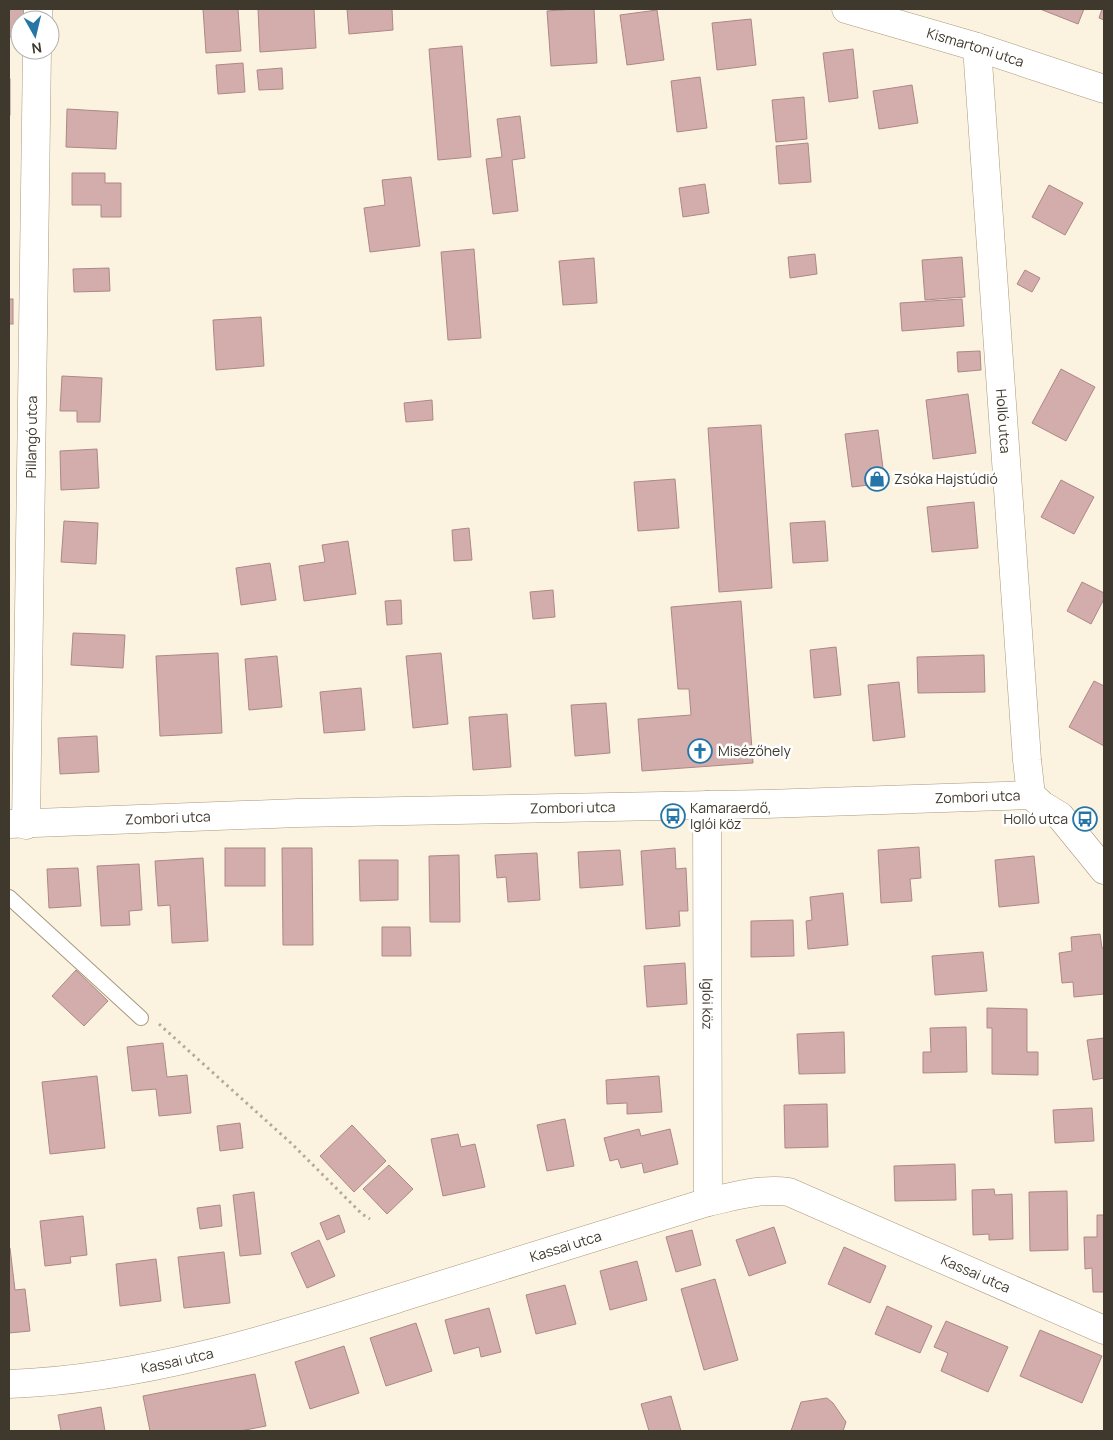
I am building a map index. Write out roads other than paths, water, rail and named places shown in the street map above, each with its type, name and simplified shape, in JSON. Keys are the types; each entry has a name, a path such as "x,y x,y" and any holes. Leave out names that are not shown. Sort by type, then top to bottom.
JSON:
{"street":[{"name":"Kismartoni utca","path":"846,9 977,47 1104,89"},
{"name":"Holló utca","path":"977,47 1031,795"},
{"name":"Pillangó utca","path":"17,825 37,60"},
{"name":"Zombori utca","path":"17,825 298,813 547,807 707,806 1031,795 1042,806 1060,816 1104,870"},
{"name":"Iglói köz","path":"707,806 708,1202"},
{"name":"Kassai utca","path":"9,1384 109,1375 273,1338 708,1202 756,1191 775,1190 789,1192 1104,1330"}],"lane":[{"path":"9,897 141,1018"}],"place":[{"name":"Zsóka Hajstúdió","path":"877,479"},
{"name":"Misézőhely","path":"700,751"},
{"name":"Kamaraerdő, Iglói köz","path":"673,816"},
{"name":"Holló utca","path":"1085,819"}]}
